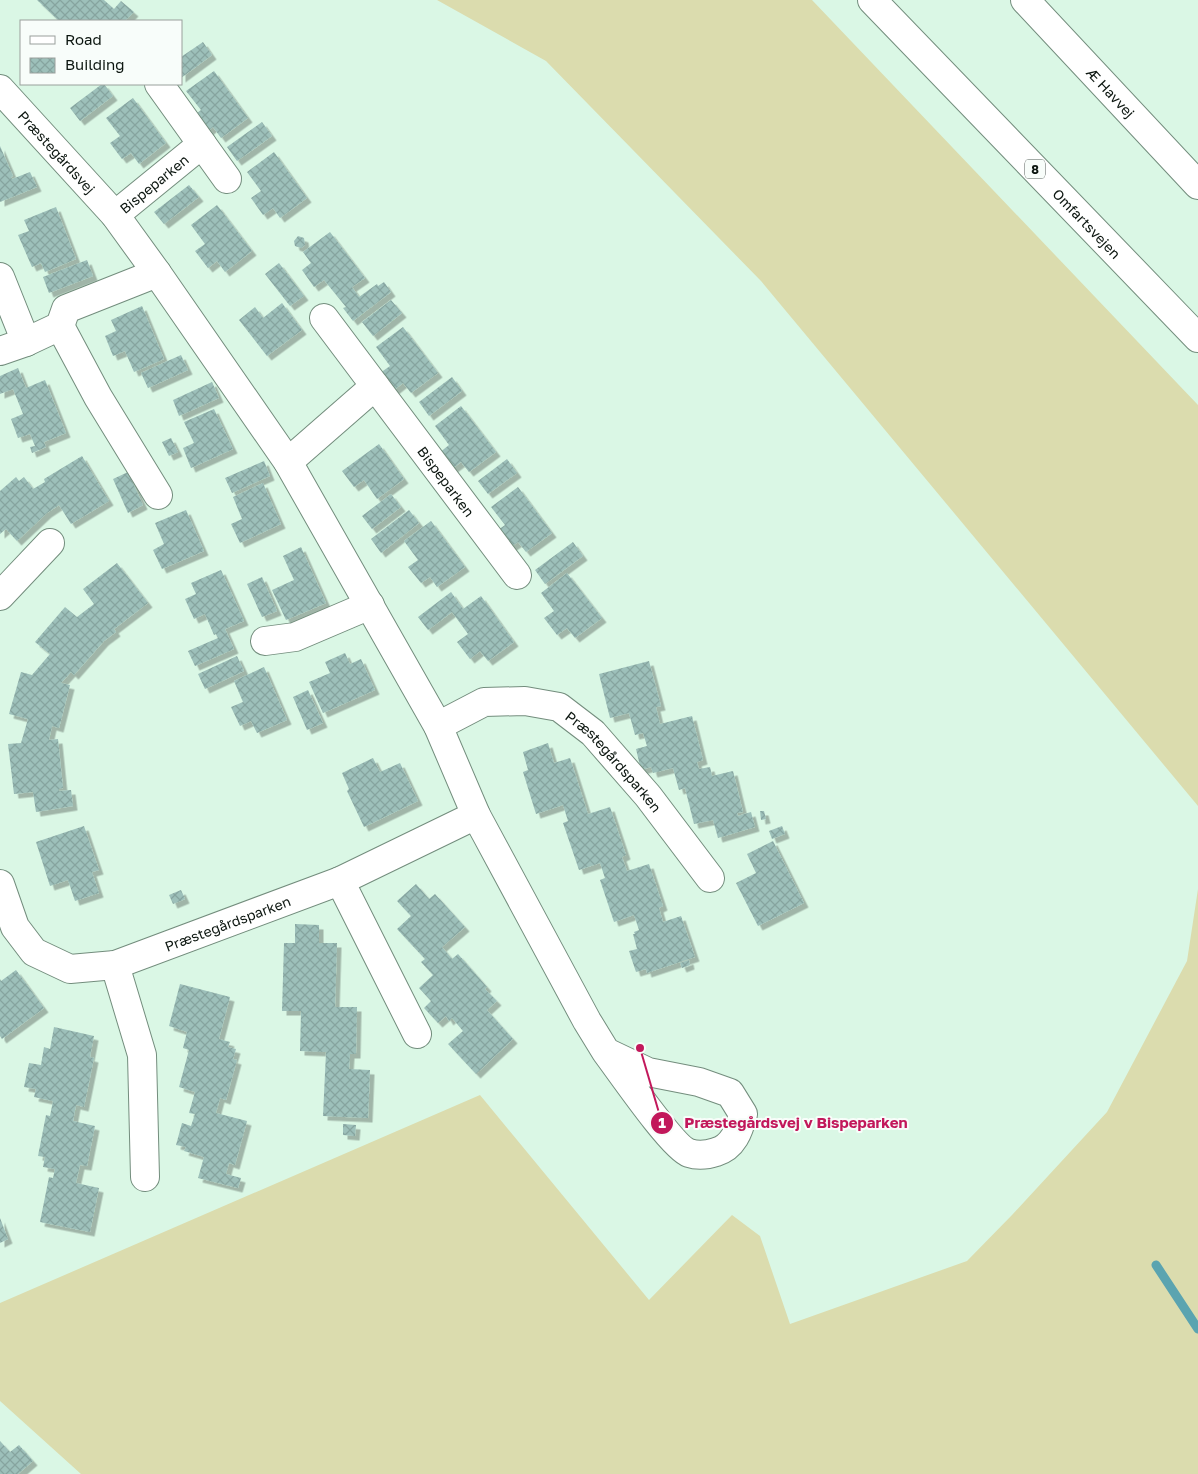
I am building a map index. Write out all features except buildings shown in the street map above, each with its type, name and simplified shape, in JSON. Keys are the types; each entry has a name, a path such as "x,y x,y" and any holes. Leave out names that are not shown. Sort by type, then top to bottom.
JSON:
{"main road":[{"name":"Omfartsvejen","path":"872,0 1198,338"},
{"name":"Æ Havvej","path":"1025,0 1198,185"},
{"name":"Bispeparken","path":"159,85 227,179"},
{"name":"Præstegårdsvej","path":"0,89 115,215"},
{"name":"Bispeparken","path":"202,144 115,215 288,462 438,726"},
{"path":"0,351 26,342 60,326 66,309 157,273"},
{"path":"0,277 26,342"},
{"name":"Bispeparken","path":"324,318 517,575"},
{"path":"60,326 98,397 158,495"},
{"path":"288,462 375,386"},
{"path":"0,596 50,544"},
{"path":"265,641 295,637 370,605"},
{"name":"Præstegårdsparken","path":"438,726 484,702 525,701 559,707 594,732 648,796 710,878"},
{"path":"438,726 476,815 587,1021 606,1052 665,1131 688,1153 705,1155 725,1150 739,1132 743,1114 730,1093 699,1082 648,1072 606,1052"},
{"name":"Præstegårdsparken","path":"0,884 15,927 34,952 70,969 115,964 340,881 476,815"},
{"path":"340,881 417,1034"},
{"path":"115,964 142,1055 145,1177"}],"green space":[{"path":"437,0 812,0 1198,405 1198,806 761,281 546,61"},
{"path":"1198,889 1198,1474 81,1474 0,1401 0,1303 480,1095 649,1300 732,1215 760,1236 790,1324 967,1261 1107,1112 1187,961"}],"waterway":[{"path":"1156,1265 1198,1329"}],"place":[{"name":"Præstegårdsvej v Bispeparken","path":"640,1048"}]}
